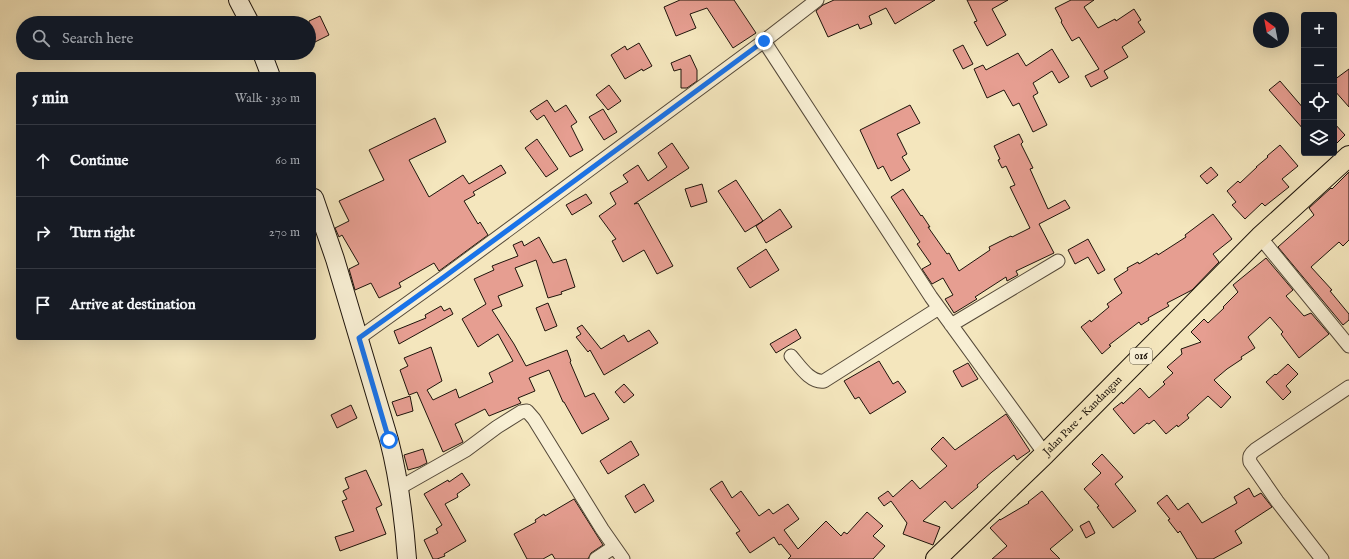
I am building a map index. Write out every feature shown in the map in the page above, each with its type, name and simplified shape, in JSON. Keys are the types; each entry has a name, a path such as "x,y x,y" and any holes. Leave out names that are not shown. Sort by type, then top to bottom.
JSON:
{"main road":[{"name":"Jalan Pare - Kandangan","path":"936,559 1044,454 1260,238 1349,156"}],"street":[{"path":"238,0 246,16"},
{"path":"359,338 764,41 817,0"},
{"path":"764,41 951,326 1044,454"},
{"path":"265,60 269,72"},
{"path":"316,204 359,338 396,466 407,559"},
{"path":"1260,238 1349,346"},
{"path":"951,326 1058,261"},
{"path":"791,356 805,372 812,378 821,382 939,308"},
{"path":"1322,559 1277,501 1250,462 1249,457 1255,450 1349,387"},
{"path":"399,488 466,450 497,427 521,412 526,411 534,419 623,559"},
{"path":"596,559 614,547"}],"building":[{"path":"680,0 734,0 756,33 733,48 707,8 690,14 696,28 676,36 664,7"},
{"path":"834,0 935,0 895,24 886,8 869,16 872,24 860,29 858,24 828,37 816,11 823,5"},
{"path":"967,0 1008,0 992,9 1006,35 987,46 974,22 977,21"},
{"path":"1071,0 1094,0 1084,7 1098,28 1115,19 1116,21 1134,9 1141,20 1138,22 1145,32 1122,47 1128,57 1104,71 1108,78 1091,87 1085,76 1099,69 1079,37 1072,41 1055,8"},
{"path":"320,16 329,35 316,42 316,18"},
{"path":"639,43 652,66 643,71 642,69 625,79 611,55 625,46 627,50"},
{"path":"963,45 973,64 963,69 953,50"},
{"path":"1052,49 1069,77 1059,83 1052,71 1033,83 1038,93 1033,96 1047,125 1033,132 1019,103 1013,106 1004,90 987,98 974,69 983,65 986,70 1018,53 1026,66"},
{"path":"690,55 697,70 697,81 687,88 681,88 681,69 674,71 671,63"},
{"path":"1349,69 1349,107 1337,93 1337,78"},
{"path":"1280,81 1301,106 1301,127 1269,90"},
{"path":"609,85 621,101 608,110 596,95"},
{"path":"547,100 555,112 566,105 577,122 571,126 583,150 570,157 544,115 537,120 530,111"},
{"path":"910,105 920,123 897,134 907,154 902,157 910,170 891,181 883,166 878,169 860,130"},
{"path":"603,109 617,132 604,140 589,117"},
{"path":"435,118 446,142 409,160 429,197 463,175 469,184 501,165 506,173 473,192 475,195 464,201 478,224 480,222 488,235 439,271 434,263 399,283 401,287 379,298 371,283 355,290 349,269 359,264 342,235 339,237 335,228 349,221 339,201 384,180 369,150"},
{"path":"1337,126 1345,135 1337,143"},
{"path":"1019,134 1023,142 1021,144 1033,168 1030,169 1048,209 1065,200 1070,208 1039,224 1054,253 1016,271 1018,275 1007,281 1006,277 975,297 977,299 954,313 945,299 953,295 943,278 932,284 922,269 931,264 917,244 920,242 891,197 903,189 947,254 949,253 959,271 990,250 989,247 1030,228 1010,187 1015,185 1006,166 1002,168 994,146"},
{"path":"537,139 558,169 546,177 525,148"},
{"path":"672,143 689,168 634,204 638,203 673,266 657,274 644,250 623,262 612,241 616,239 599,216 616,204 610,193 628,182 623,175 638,165 648,181 667,167 658,153"},
{"path":"1280,145 1298,166 1282,179 1289,187 1265,206 1262,203 1245,219 1232,205 1236,202 1227,191 1238,181 1240,183"},
{"path":"1211,167 1218,175 1207,184 1200,176"},
{"path":"1349,172 1349,240 1343,246 1339,242 1311,267 1332,290 1330,291 1349,314 1349,320 1343,325 1278,247 1314,215 1309,208 1331,188 1332,189"},
{"path":"736,180 763,221 745,232 718,191"},
{"path":"702,184 707,202 691,207 685,189"},
{"path":"586,194 592,203 572,215 566,205"},
{"path":"780,209 792,227 766,243 756,226"},
{"path":"1213,214 1232,239 1213,254 1219,262 1192,290 1167,303 1169,306 1148,318 1149,320 1141,325 1139,322 1109,345 1111,346 1102,354 1081,327 1090,320 1091,322 1109,307 1107,304 1122,293 1114,279 1128,270 1127,268 1138,262 1139,264 1157,253 1158,255 1186,237 1185,235"},
{"path":"539,237 553,263 566,259 575,287 561,292 562,294 548,298 536,260 515,268 523,286 498,296 502,306 492,310 526,366 567,350 571,361 570,362 585,397 594,393 609,419 582,434 563,402 549,370 529,378 535,391 518,398 521,403 489,416 485,409 455,424 463,442 443,452 417,392 409,395 400,370 408,366 404,358 431,347 442,381 427,390 433,400 456,389 459,398 493,382 489,373 513,361 498,334 478,347 462,319 486,304 474,279 494,270 492,266 518,256 513,245 522,241 524,246"},
{"path":"1088,239 1105,270 1098,274 1088,257 1075,264 1068,250"},
{"path":"766,249 779,270 750,288 737,268"},
{"path":"1266,258 1293,290 1286,296 1304,316 1311,313 1329,334 1299,358 1281,334 1283,332 1270,317 1248,337 1255,348 1241,357 1242,359 1214,380 1231,397 1221,408 1208,396 1187,415 1189,418 1166,434 1154,420 1149,424 1147,423 1134,434 1113,409 1122,402 1123,404 1140,388 1149,398 1165,384 1163,382 1173,373 1167,367 1182,354 1181,349 1201,342 1191,332 1204,319 1208,323 1224,308 1223,307 1238,292 1233,285"},
{"path":"548,303 557,326 545,331 536,308"},
{"path":"441,306 444,311 450,308 453,314 399,344 394,331 426,318 425,315"},
{"path":"582,325 601,349 624,335 628,342 649,330 658,343 604,375 590,350 588,352 576,337 581,334 577,328"},
{"path":"796,329 801,338 776,353 770,344"},
{"path":"879,361 893,384 898,381 906,392 870,414 859,397 855,399 844,381"},
{"path":"968,363 978,379 962,387 953,371"},
{"path":"1288,364 1298,374 1286,386 1291,392 1283,400 1266,382"},
{"path":"624,384 634,395 624,403 615,392"},
{"path":"410,396 413,411 397,416 392,402"},
{"path":"351,405 357,418 337,428 331,415"},
{"path":"1006,414 1030,451 1017,460 1014,455 977,485 978,487 952,509 945,501 923,521 940,527 933,545 903,534 907,523 891,501 884,506 878,498 888,491 893,497 912,480 920,489 947,466 931,449 943,437 955,450"},
{"path":"631,441 639,455 608,474 600,461"},
{"path":"423,449 427,463 408,470 404,455"},
{"path":"1102,454 1123,477 1115,484 1136,511 1113,528 1097,507 1099,506 1084,489 1101,473 1092,464"},
{"path":"366,470 382,505 376,508 386,534 340,551 335,537 354,531 342,501 347,499 343,491 349,488 345,478"},
{"path":"462,473 470,485 457,494 458,497 445,504 466,541 444,554 445,556 433,559 424,540 438,533 436,529 442,525 424,494 448,480 449,482"},
{"path":"722,481 732,498 741,491 759,516 769,509 773,514 788,504 799,519 784,530 798,549 826,521 841,536 844,532 847,534 867,512 883,526 873,536 885,546 873,559 788,559 791,556 781,544 779,545 774,537 750,553 736,533 740,531 710,489"},
{"path":"644,484 654,501 635,513 625,496"},
{"path":"1249,488 1254,497 1261,493 1272,507 1235,531 1242,543 1213,559 1197,559 1180,531 1178,533 1168,520 1170,519 1157,503 1167,495 1178,510 1188,503 1202,523 1237,503 1234,497"},
{"path":"1042,491 1073,530 1050,549 1060,559 992,559 1007,546 990,528 1000,519 1029,503 1028,502"},
{"path":"574,499 603,545 591,553 588,559 555,559 552,554 543,559 527,559 514,534 536,522 535,520 544,514 545,516"},
{"path":"1089,521 1095,533 1086,538 1080,526"}],"route":[{"path":"389,440 359,338 764,41"}]}
